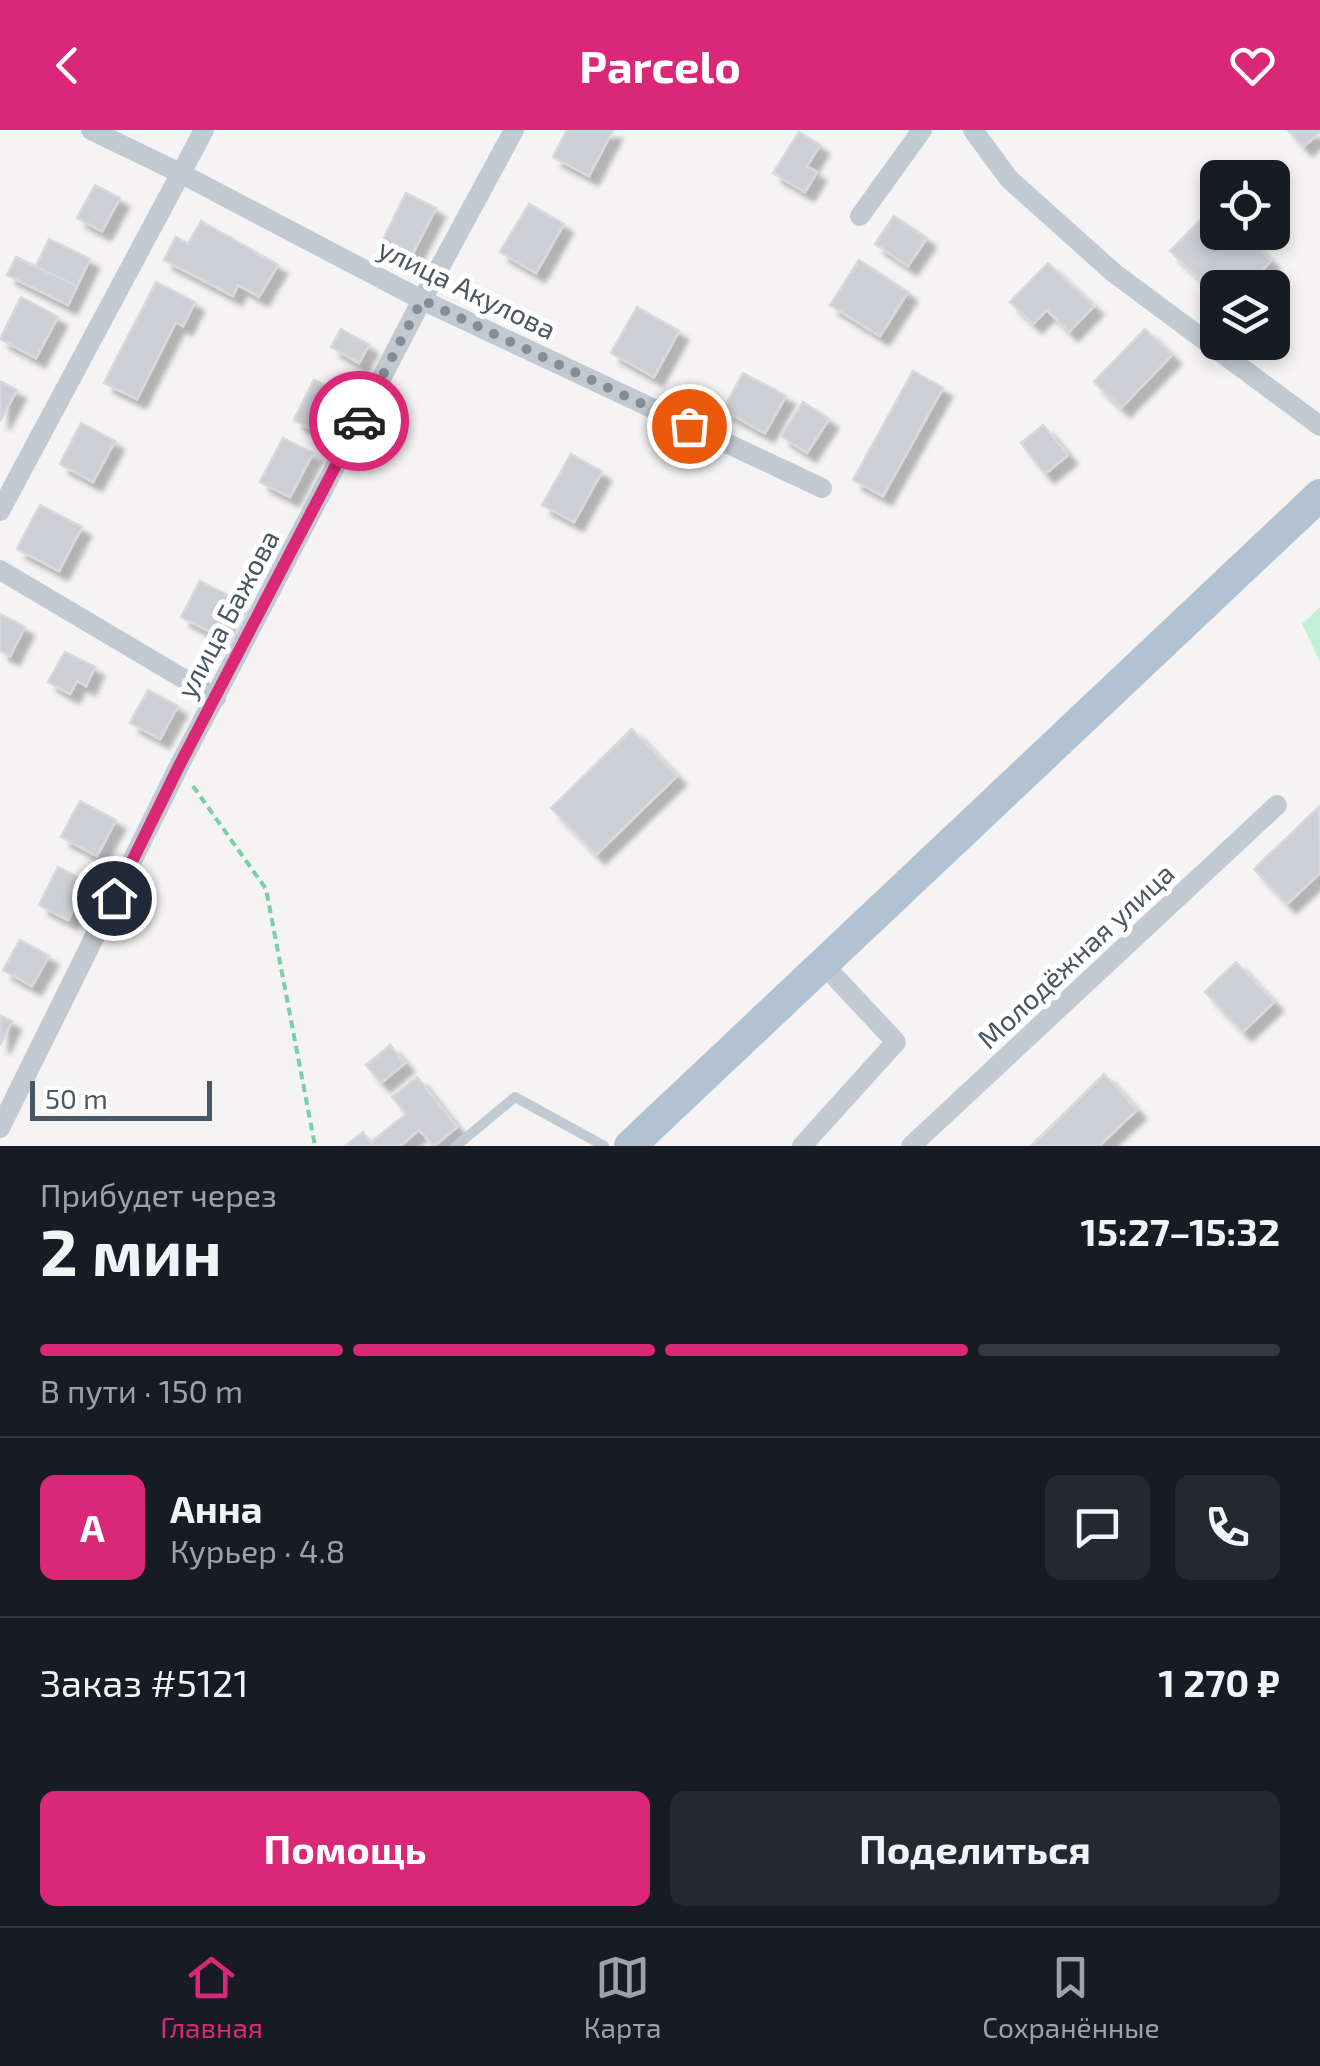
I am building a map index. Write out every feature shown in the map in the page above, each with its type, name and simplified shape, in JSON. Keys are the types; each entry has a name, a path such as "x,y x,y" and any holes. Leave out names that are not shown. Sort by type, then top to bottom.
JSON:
{"main road":[{"path":"630,1146 1320,495"}],"street":[{"name":"улица Акулова","path":"91,130 422,300 822,488"},
{"path":"0,510 204,130"},
{"name":"улица Бажова","path":"0,1128 179,766 514,130"},
{"path":"860,216 922,130"},
{"path":"973,130 1009,179 1114,274 1320,426"},
{"path":"0,570 216,698"},
{"name":"Молодёжная улица","path":"911,1146 1277,805"},
{"path":"802,1146 896,1042 822,964"}],"lane":[{"path":"456,1146 515,1098 604,1146"}],"path":[{"path":"179,766 266,888 316,1146"}],"green space":[{"path":"1320,607 1320,662 1302,624"}],"building":[{"path":"567,130 613,130 589,176 553,157"},
{"path":"1288,130 1320,130 1320,132 1303,147"},
{"path":"799,132 820,145 807,166 817,172 805,192 773,173"},
{"path":"95,185 120,198 102,231 77,218"},
{"path":"406,193 436,208 411,257 382,242"},
{"path":"529,204 564,224 536,273 500,252"},
{"path":"894,216 927,238 908,266 875,244"},
{"path":"1200,220 1200,250 1260,250 1271,261 1262,270 1200,270 1200,279 1170,251"},
{"path":"201,221 278,265 259,297 238,285 233,296 164,260 176,237 188,244"},
{"path":"49,239 90,259 77,286 36,266"},
{"path":"16,257 77,286 68,305 7,275"},
{"path":"859,260 908,292 880,336 830,305"},
{"path":"1048,263 1094,306 1069,332 1047,310 1033,324 1010,302"},
{"path":"156,282 195,302 183,326 176,322 137,399 104,383"},
{"path":"21,297 58,317 36,358 0,339"},
{"path":"637,307 679,331 654,377 611,353"},
{"path":"341,329 369,345 359,363 331,347"},
{"path":"1145,329 1172,355 1121,408 1094,382"},
{"path":"913,371 943,388 883,496 853,480"},
{"path":"743,373 786,396 765,433 723,410"},
{"path":"314,380 341,393 321,434 294,420"},
{"path":"0,381 17,390 0,421"},
{"path":"803,402 829,419 807,453 781,436"},
{"path":"81,423 115,441 93,482 60,464"},
{"path":"1043,425 1068,455 1045,474 1021,443"},
{"path":"283,438 313,453 290,497 260,482"},
{"path":"571,454 602,472 574,522 542,505"},
{"path":"40,505 82,527 59,571 17,549"},
{"path":"200,581 237,600 218,636 181,617"},
{"path":"0,614 25,627 10,656 0,651"},
{"path":"65,652 95,667 86,686 77,681 70,694 48,682"},
{"path":"148,690 178,706 160,739 130,723"},
{"path":"632,729 677,776 596,855 551,808"},
{"path":"80,801 116,820 97,856 61,837"},
{"path":"1319,807 1320,873 1287,904 1254,869"},
{"path":"58,867 87,882 68,920 39,905"},
{"path":"20,940 49,956 32,986 3,970"},
{"path":"1236,962 1274,1002 1243,1032 1205,992"},
{"path":"0,1015 12,1021 0,1045"},
{"path":"390,1045 405,1063 381,1083 366,1065"},
{"path":"1104,1074 1137,1110 1099,1146 1031,1146"},
{"path":"417,1077 457,1127 434,1146 419,1130 400,1146 374,1146 371,1142 406,1114 392,1097"},
{"path":"363,1132 374,1146 345,1146"}],"way so far":[{"path":"359,421 422,300 689,426"}],"route":[{"path":"114,898 359,421"}]}
